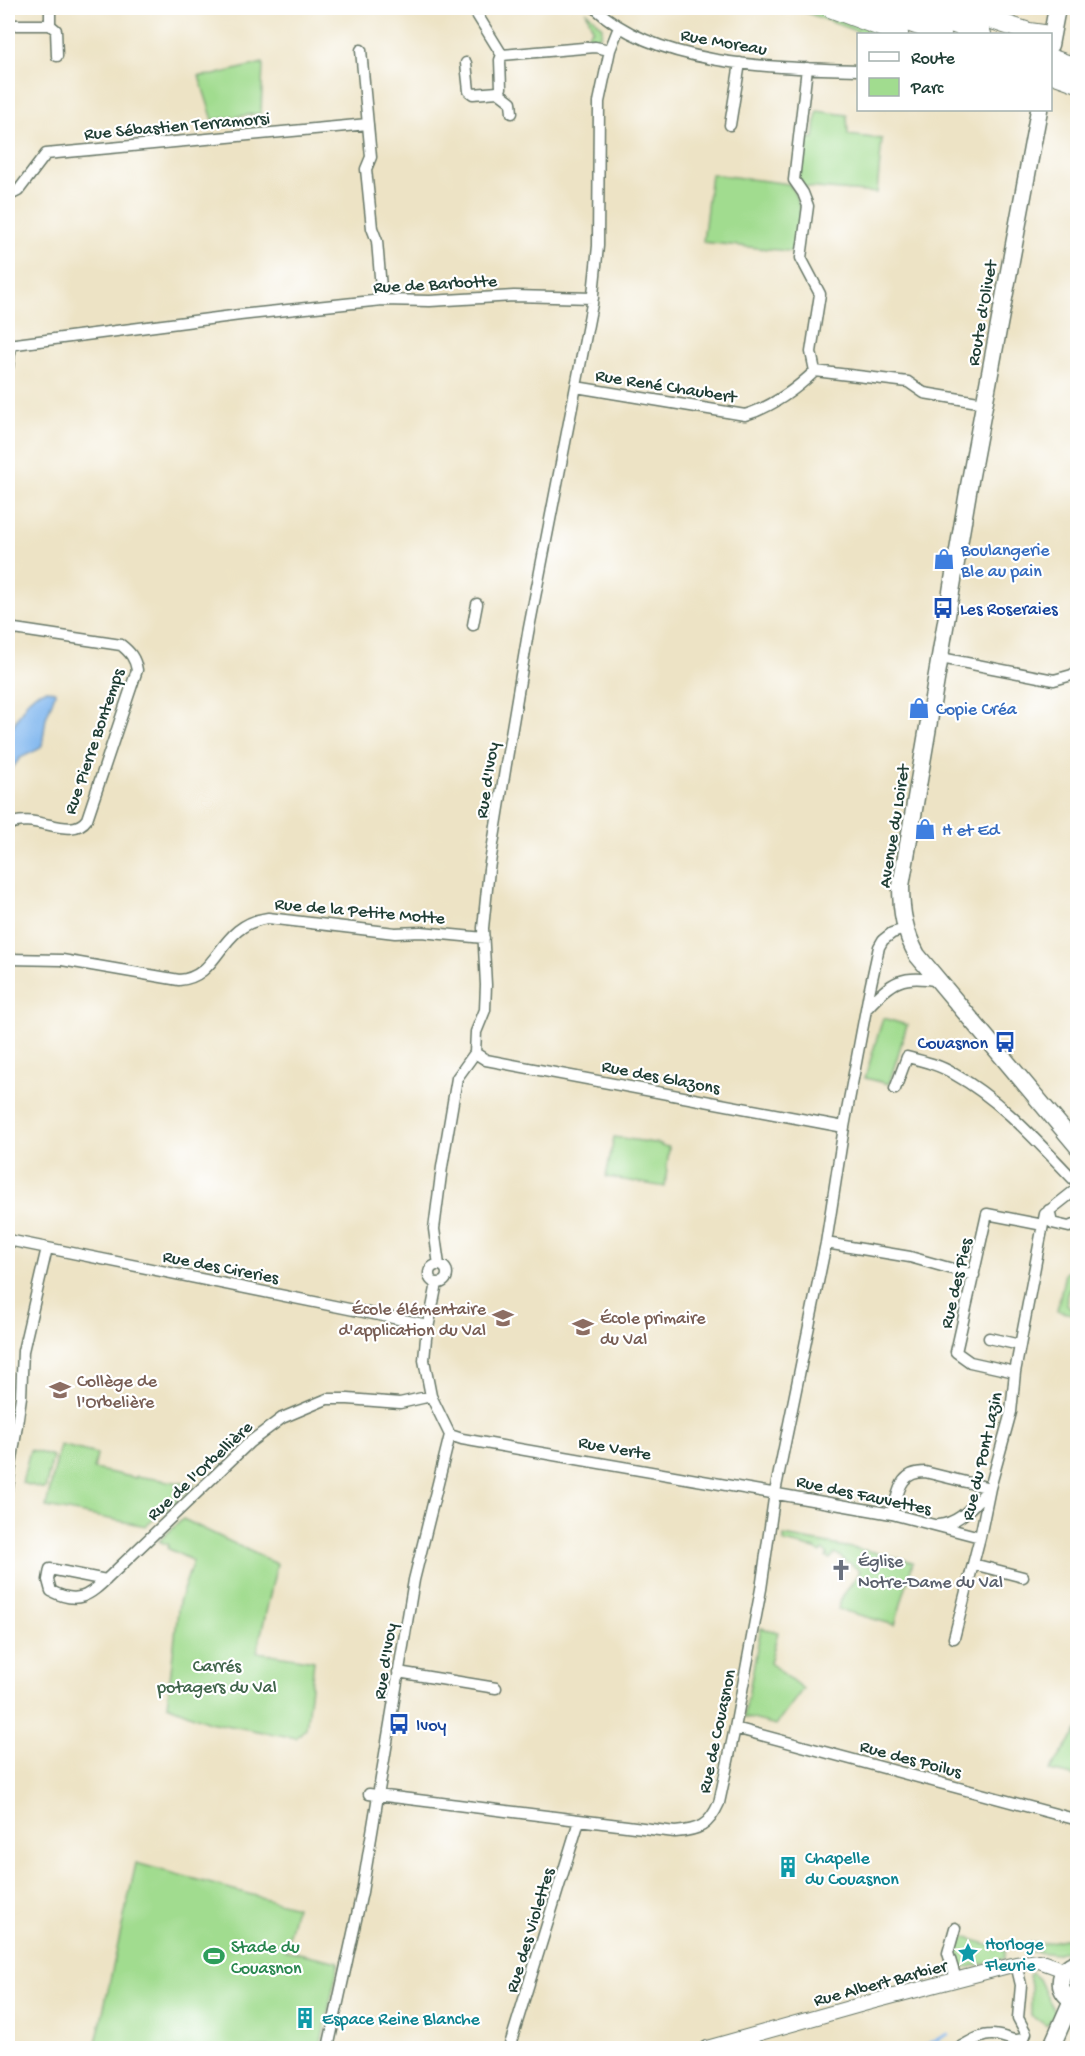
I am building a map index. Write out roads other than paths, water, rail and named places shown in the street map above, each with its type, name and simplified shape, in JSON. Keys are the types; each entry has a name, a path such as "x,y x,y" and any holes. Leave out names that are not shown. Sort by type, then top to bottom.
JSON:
{"main road":[{"path":"830,8 896,33"},
{"path":"867,8 939,33"},
{"path":"909,8 976,33"},
{"path":"955,8 1032,33"},
{"path":"1050,33 1057,8"},
{"path":"1052,59 1077,68"},
{"path":"1052,74 1077,83"},
{"name":"Route d'Olivet","path":"965,524 984,403 1039,111"},
{"name":"Avenue du Loiret","path":"965,524 901,886 905,928 917,956 1077,1148"},
{"path":"1051,2049 1075,2001 1063,1993 1060,1987 1061,1975 1070,1966"}],"street":[{"path":"50,8 50,25"},
{"path":"473,8 502,55"},
{"name":"Rue Moreau","path":"595,8 619,27 675,51 740,63 857,70"},
{"path":"8,25 50,25 56,30 57,57"},
{"path":"592,298 598,246 599,102 610,50 619,27"},
{"path":"502,55 595,47 610,50"},
{"path":"361,50 371,157 366,169 382,300"},
{"path":"498,92 501,88 500,60 502,55"},
{"path":"466,63 470,91 473,94 498,92 511,102 512,113"},
{"path":"730,125 740,63"},
{"path":"807,68 794,180 808,206 801,258 820,294 811,352 815,371 908,382 924,393 984,403"},
{"name":"Rue Sébastien Terramorsi","path":"8,196 18,191 46,154 368,124"},
{"name":"Rue de Barbotte","path":"9,345 240,315 382,300 430,301 514,296 592,298"},
{"name":"Rue d'Ivoy","path":"428,1325 437,1283 444,1281 447,1276 444,1268 439,1265 434,1229 457,1078 475,1053 476,1032 484,1010 486,985 484,938 489,869 513,716 592,298"},
{"path":"8,367 9,345"},
{"name":"Rue René Chaubert","path":"576,387 745,415 763,410 801,384 815,371"},
{"path":"473,625 477,604"},
{"name":"Rue Pierre Bontemps","path":"8,628 121,645 130,651 136,662 131,691 84,825 71,829 24,820 8,825"},
{"path":"941,658 1053,680 1072,675 1077,671"},
{"name":"Rue de la Petite Motte","path":"8,959 62,960 186,980 204,971 231,935 240,927 268,918 395,933 421,932 484,938"},
{"path":"844,1126 879,948 883,940 892,933 905,928"},
{"path":"868,1007 887,987 900,980 915,978 938,981"},
{"name":"Rue des Glazons","path":"475,1053 486,1060 844,1126"},
{"path":"895,1089 907,1057 931,1063 953,1073 1009,1113 1077,1186 1049,1210 1052,1223 1069,1227 1077,1223"},
{"name":"Rue de Couasnon","path":"374,1795 675,1832 696,1829 705,1825 714,1814 735,1728 761,1589 775,1492 826,1243 844,1126"},
{"name":"Rue du Pont Lazin","path":"954,1638 1011,1412 1020,1345 1045,1214 1049,1210"},
{"name":"Rue des Pies","path":"1015,1372 970,1362 956,1352 987,1214 1043,1225"},
{"name":"Rue des Cireries","path":"8,1240 428,1325"},
{"path":"826,1243 910,1257 974,1275"},
{"path":"8,1487 21,1397 23,1351 47,1248"},
{"path":"428,1325 424,1360 431,1396 450,1435"},
{"path":"989,1338 1020,1345"},
{"name":"Rue de l'Orbellière","path":"106,1580 50,1569 48,1580 51,1591 64,1598 80,1598 93,1592 106,1580 250,1442 282,1418 327,1400 348,1399 400,1403 431,1396"},
{"name":"Rue d'Ivoy","path":"328,2049 362,1892 374,1795 414,1580 450,1435"},
{"name":"Rue Verte","path":"450,1435 462,1439 775,1492"},
{"path":"892,1514 903,1482 907,1475 914,1472 925,1472 990,1488"},
{"path":"933,1525 948,1524 959,1519 990,1488"},
{"name":"Rue des Fauvettes","path":"775,1492 892,1514 980,1537"},
{"path":"973,1564 1023,1577"},
{"path":"398,1672 496,1688"},
{"name":"Rue des Poilus","path":"735,1728 1077,1820"},
{"name":"Rue des Violettes","path":"508,2049 579,1821"},
{"path":"955,1928 948,1953 956,1979"},
{"name":"Rue Albert Barbier","path":"707,2049 1016,1964 1039,1961 1070,1966"},
{"path":"958,2049 992,2034 1019,2041 1024,2038 1026,2033 1018,2018 1021,1984 1016,1964"}],"water":[{"path":"46,690 55,691 55,694 46,718 42,746 20,758 8,774 8,734 28,700 36,693"}],"waterway":[{"name":"Couasnon","path":"920,2048 948,2034"}],"place":[{"name":"Boulangerie Ble au pain","path":"944,559"},
{"name":"Les Roseraies","path":"943,608"},
{"name":"Copie Créa","path":"919,708"},
{"name":"H et Ed","path":"925,829"},
{"name":"Couasnon","path":"1005,1042"},
{"name":"École élémentaire d'application du Val","path":"503,1318"},
{"name":"École primaire du Val","path":"583,1327"},
{"name":"Collège de l'Orbelière","path":"60,1390"},
{"name":"Église Notre-Dame du Val","path":"841,1570"},
{"name":"Ivoy","path":"399,1724"},
{"name":"Chapelle du Couasnon","path":"788,1867"},
{"name":"Horloge Fleurie","path":"968,1953"},
{"name":"Stade du Couasnon","path":"214,1956"},
{"name":"Espace Reine Blanche","path":"305,2018"}],"park label":[{"name":"Carrés potagers du Val","path":"217,1675"}]}
